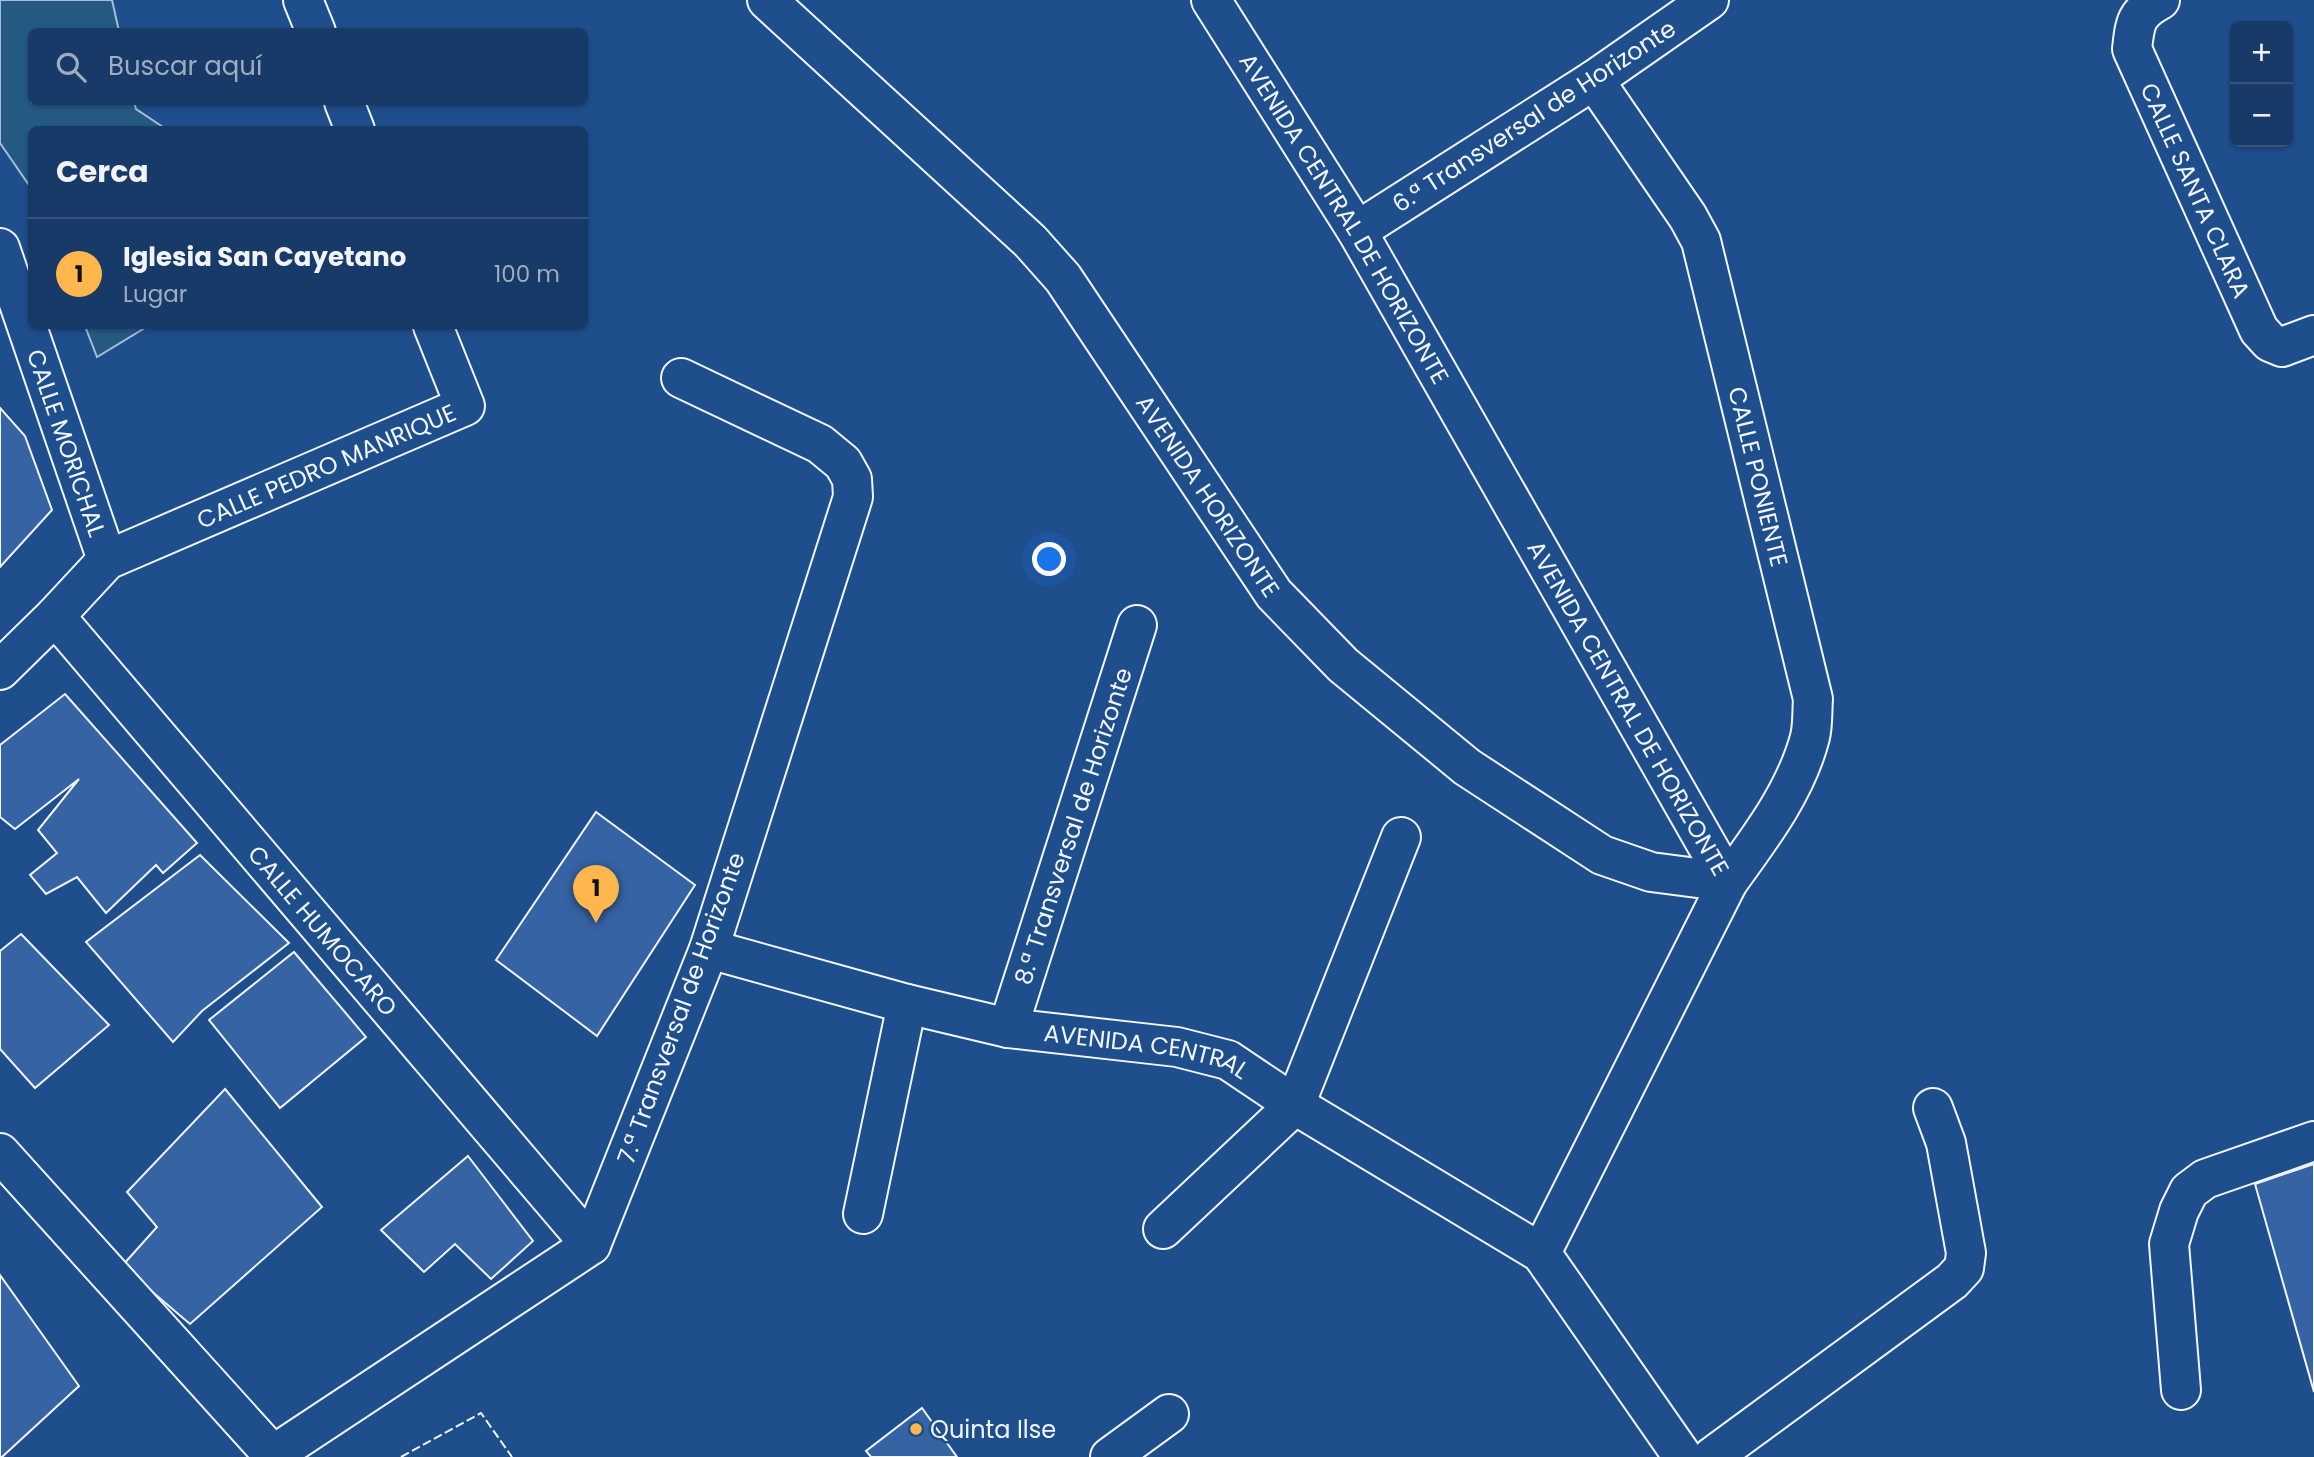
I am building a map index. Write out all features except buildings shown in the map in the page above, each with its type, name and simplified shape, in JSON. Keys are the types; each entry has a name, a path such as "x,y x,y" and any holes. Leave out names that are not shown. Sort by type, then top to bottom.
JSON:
{"street":[{"path":"303,0 314,28"},
{"name":"AVENIDA HORIZONTE","path":"767,0 1030,241 1063,278 1273,594 1343,665 1467,767 1602,855 1651,872 1728,882"},
{"name":"AVENIDA CENTRAL DE HORIZONTE","path":"1211,0 1357,231 1728,882 1541,1253"},
{"name":"6.ª Transversal de Horizonte","path":"1357,231 1594,80 1709,0"},
{"name":"CALLE SANTA CLARA","path":"2160,0 2144,9 2134,26 2132,49 2259,330 2270,342 2282,347 2314,335"},
{"name":"CALLE PONIENTE","path":"1594,80 1688,217 1700,241 1813,699 1811,736 1795,777 1768,826 1728,882"},
{"path":"345,105 353,126"},
{"name":"CALLE MORICHAL","path":"0,248 107,560"},
{"name":"CALLE PEDRO MANRIQUE","path":"107,560 465,405 434,329"},
{"name":"7.ª Transversal de Horizonte","path":"591,1245 709,949 853,497 852,479 843,463 820,444 681,377"},
{"path":"0,670 107,560"},
{"name":"CALLE HUMOCARO","path":"55,616 591,1245"},
{"name":"8.ª Transversal de Horizonte","path":"1008,1028 1137,625"},
{"path":"1163,1229 1295,1105 1401,837"},
{"name":"AVENIDA CENTRAL","path":"709,949 907,1004 1008,1028 1177,1047 1228,1060 1295,1105 1541,1253"},
{"path":"863,1214 907,1004"},
{"path":"1712,1457 1952,1281 1964,1268 1966,1253 1946,1143 1933,1108"},
{"path":"2181,1390 2169,1244 2179,1211 2189,1191 2205,1178 2314,1141"},
{"path":"0,1153 273,1455 591,1245"},
{"path":"1541,1253 1684,1457"},
{"path":"1110,1457 1169,1414"}],"shaded area":[{"path":"0,0 112,0 118,28 28,28 28,105 135,105 136,109 162,126 28,126 28,184 0,143"},
{"path":"86,329 143,329 97,357"}],"fence":[{"path":"401,1457 481,1413 512,1457"}],"place":[{"name":"Iglesia San Cayetano","path":"596,923"},
{"name":"Quinta Ilse","path":"916,1429"}]}
